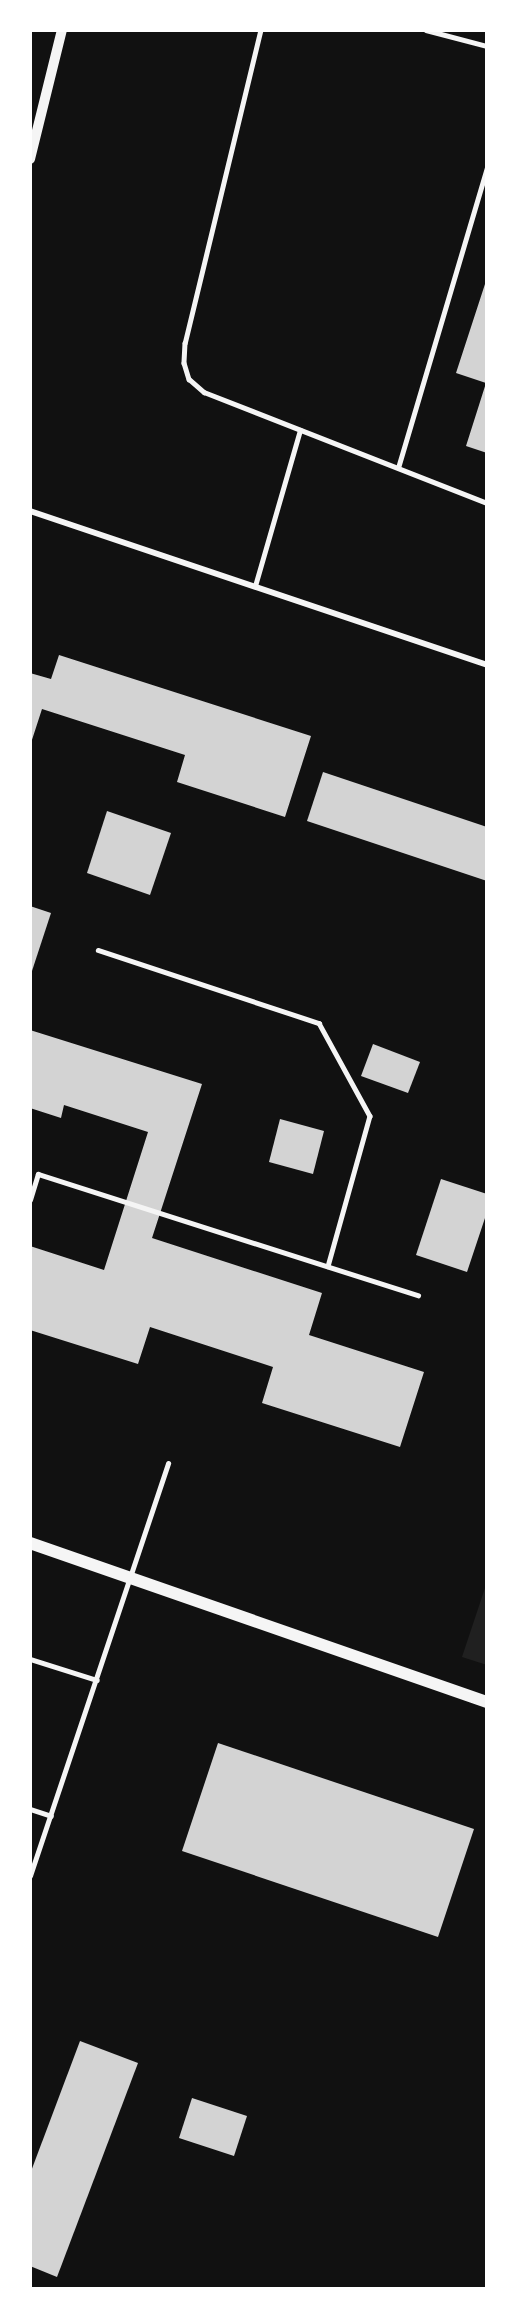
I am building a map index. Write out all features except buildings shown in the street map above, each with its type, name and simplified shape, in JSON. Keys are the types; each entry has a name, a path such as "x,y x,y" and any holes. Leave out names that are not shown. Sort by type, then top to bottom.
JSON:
{"main road":[{"path":"30,1543 487,1702"}],"street":[{"path":"30,159 62,30"},
{"path":"30,511 487,665"}],"lane":[{"path":"261,30 185,343 184,363 189,379 204,392 487,504"},
{"path":"426,30 487,46"},
{"path":"398,468 487,168"},
{"path":"255,586 300,430"},
{"path":"98,950 319,1023 370,1116 328,1266"},
{"path":"30,1172 418,1295"},
{"path":"30,1200 38,1174"},
{"path":"30,1876 168,1463"},
{"path":"30,1659 97,1680"},
{"path":"30,1809 51,1816"}],"shaded area":[{"path":"487,1582 487,1665 462,1657"}]}
